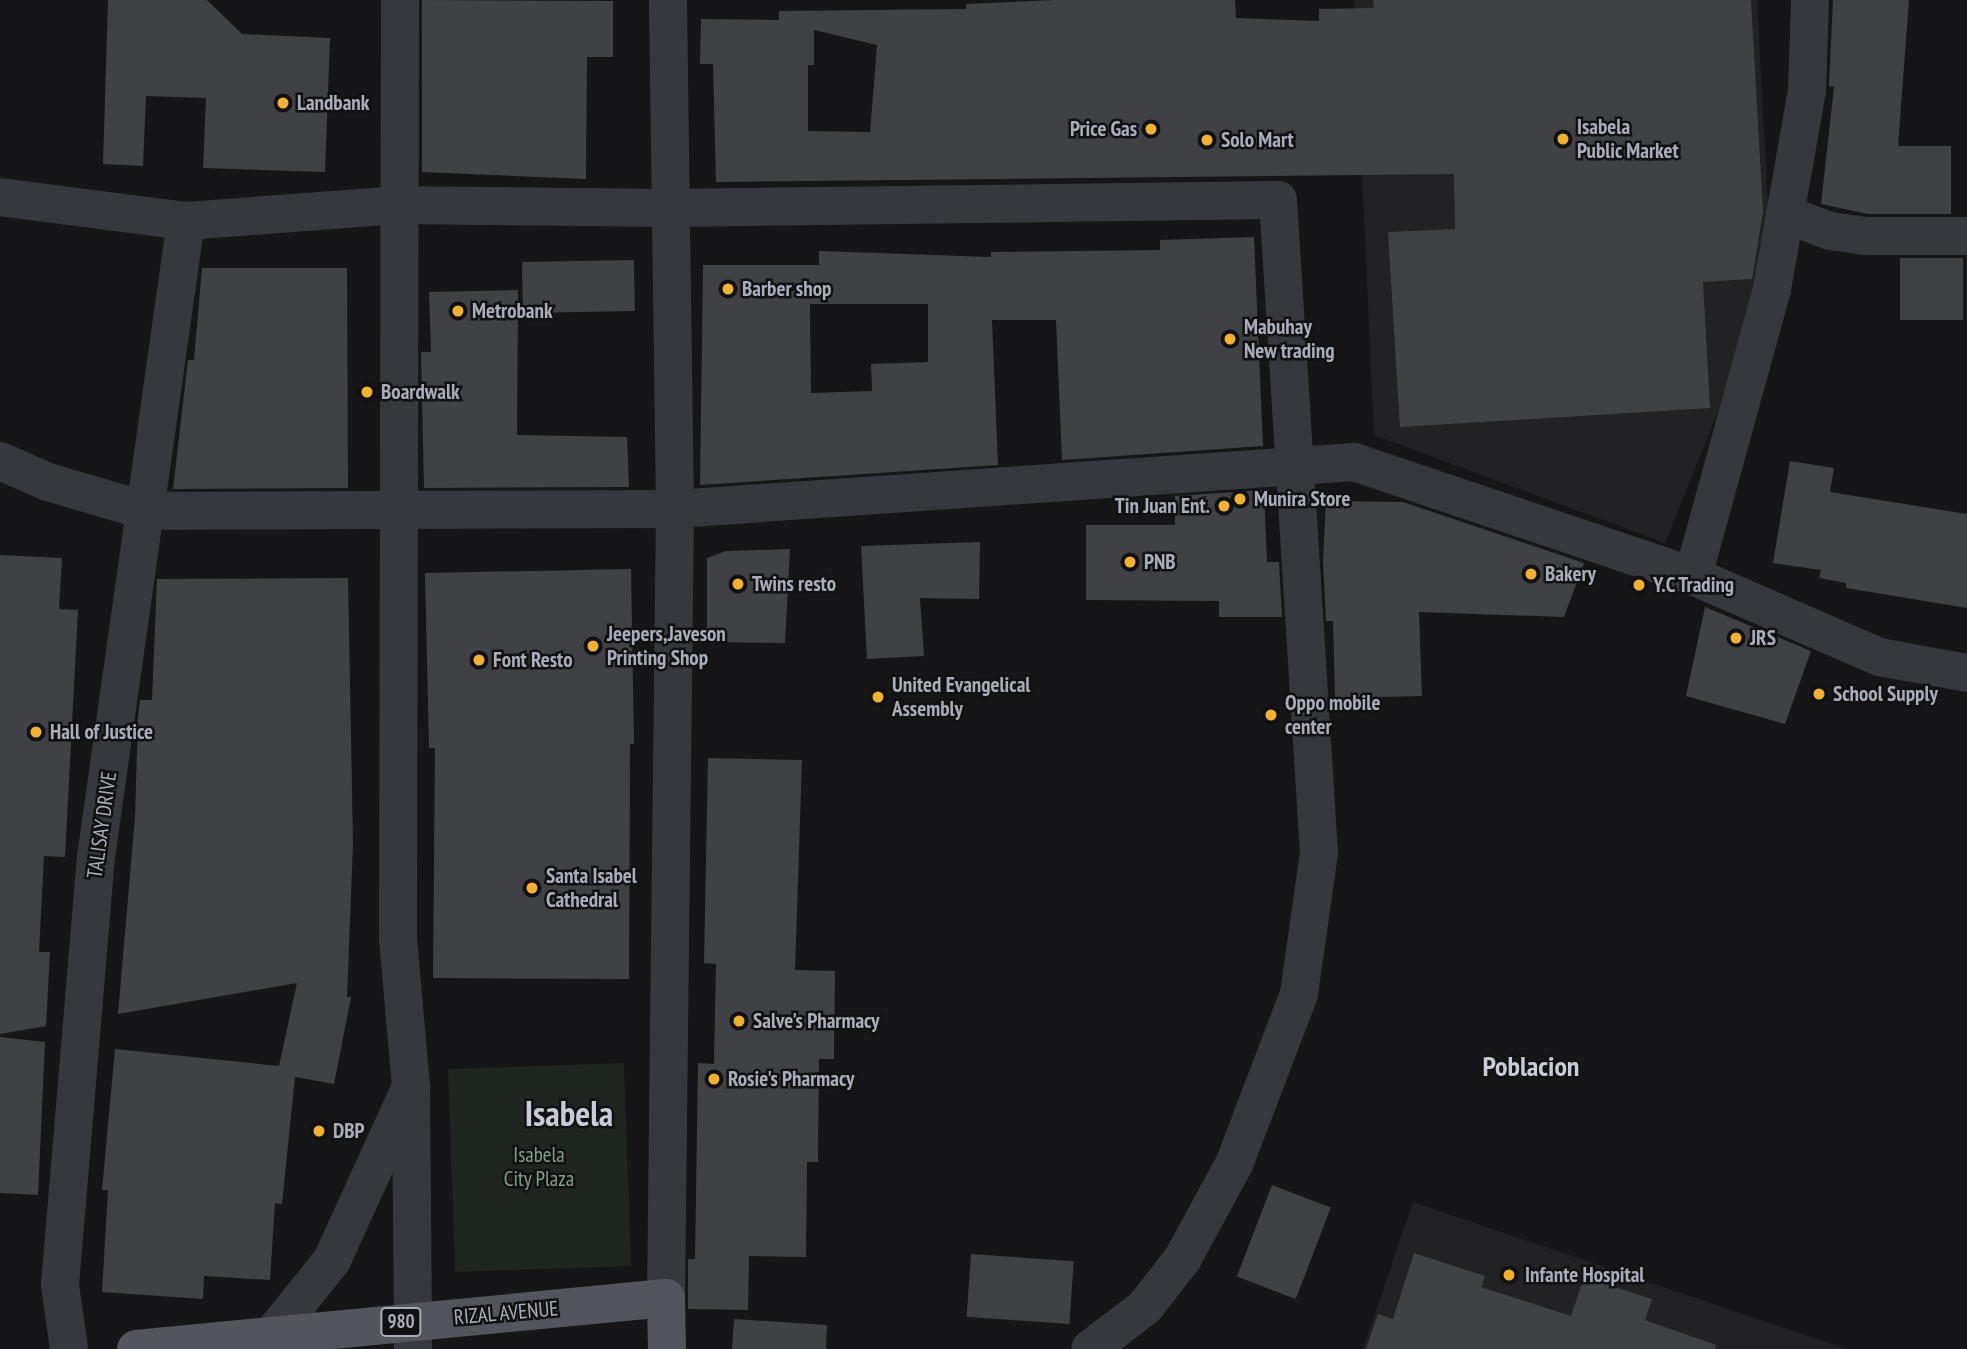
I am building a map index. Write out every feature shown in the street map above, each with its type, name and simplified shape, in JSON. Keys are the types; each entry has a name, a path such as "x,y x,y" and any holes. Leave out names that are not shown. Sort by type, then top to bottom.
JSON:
{"main road":[{"name":"RIZAL AVENUE","path":"136,1349 272,1335 412,1335 666,1298"},
{"path":"666,1298 667,1349"}],"street":[{"path":"400,0 397,205 401,508 398,939 411,1087 412,1335"},
{"path":"666,1298 675,509 668,0"},
{"path":"1693,576 1772,289 1807,90 1810,0"},
{"path":"0,197 186,221 397,205 671,208 1278,200 1297,466 1319,853 1299,994 1234,1164 1183,1258 1145,1307 1090,1349"},
{"path":"1785,214 1830,230 1867,236 1967,236"},
{"name":"TALISAY DRIVE","path":"69,1349 60,1286 96,857 186,221"},
{"path":"0,461 48,482 147,511 675,509 1354,462 1693,576 1879,657 1967,673"},
{"path":"272,1335 332,1260 411,1087"}],"shaded area":[{"name":"Isabela Public Market","path":"1354,0 1757,0 1772,279 1665,543 1374,435"},
{"name":"Infante Hospital","path":"1413,1202 1846,1349 1363,1349"}],"green space":[{"name":"Isabela City Plaza","path":"624,1063 631,1266 455,1272 448,1069"}],"building":[{"path":"108,0 207,0 242,34 330,38 325,172 203,168 206,98 146,96 143,166 103,164"},
{"path":"422,0 613,1 613,57 587,57 586,179 422,172"},
{"path":"1055,0 1235,0 1236,18 1319,21 1319,9 1374,8 1373,0 1751,0 1763,212 1752,279 1703,282 1710,408 1400,427 1388,232 1455,229 1454,174 716,182 713,64 700,64 701,19 779,20 779,11 966,9 966,4","holes":["814,30 877,45 870,132 808,131 808,65 814,65"]},
{"path":"1833,0 1909,0 1898,146 1951,146 1951,214 1868,214 1821,204 1834,87 1829,86"},
{"path":"1254,237 1263,446 1062,460 1056,320 992,320 998,465 700,485 703,265 819,265 819,251 991,257 991,252 1160,250 1160,240","holes":["810,304 928,304 928,362 871,364 872,391 811,393"]},
{"path":"1900,258 1963,258 1963,320 1900,320"},
{"path":"634,260 635,311 523,313 522,262"},
{"path":"202,268 347,268 348,488 173,489 188,360 194,360"},
{"path":"518,290 517,435 627,437 629,487 424,488 421,352 431,352 429,292"},
{"path":"1790,461 1834,468 1830,492 1967,514 1967,608 1846,588 1846,583 1819,578 1821,570 1773,563"},
{"path":"1264,490 1267,562 1279,562 1282,617 1219,617 1219,601 1086,600 1086,525 1175,525 1175,496"},
{"path":"1326,501 1403,502 1584,563 1564,617 1419,612 1422,696 1335,698 1333,621 1326,621 1323,562"},
{"path":"980,542 979,599 920,598 924,656 867,659 861,546"},
{"path":"790,549 785,643 707,642 707,558 726,551"},
{"name":"Hall of Justice","path":"0,555 62,558 59,609 78,610 65,857 44,856 39,952 50,952 46,1026 0,1034"},
{"path":"631,569 634,744 630,744 629,979 433,978 435,748 429,748 425,573"},
{"path":"348,578 353,844 347,997 351,997 334,1084 295,1077 282,1204 275,1203 270,1280 204,1276 203,1299 102,1292 108,1190 102,1190 115,1049 279,1066 297,983 118,1014 135,817 138,717 140,700 152,700 157,579"},
{"path":"1705,607 1811,651 1785,724 1686,696"},
{"path":"708,758 802,760 795,970 835,971 834,1059 819,1059 818,1162 807,1162 806,1257 749,1256 748,1310 688,1309 688,1259 695,1259 698,1063 714,1064 716,964 704,963"},
{"path":"0,1037 45,1042 38,1195 0,1193"},
{"path":"1272,1185 1331,1208 1296,1299 1237,1276"},
{"path":"1414,1253 1485,1276 1481,1287 1571,1316 1584,1277 1652,1299 1645,1320 1716,1345 1715,1349 1366,1349 1378,1314 1393,1319"},
{"path":"971,1254 1074,1261 1069,1324 967,1317"},
{"path":"734,1319 827,1325 826,1349 732,1349"}],"place":[{"name":"Landbank","path":"283,103"},
{"name":"Price Gas","path":"1151,129"},
{"name":"Isabela Public Market","path":"1563,139"},
{"name":"Solo Mart","path":"1207,140"},
{"name":"Barber shop","path":"728,289"},
{"name":"Metrobank","path":"458,311"},
{"name":"Mabuhay New trading","path":"1230,339"},
{"name":"Boardwalk","path":"367,392"},
{"name":"Munira Store","path":"1240,499"},
{"name":"Tin Juan Ent.","path":"1224,506"},
{"name":"PNB","path":"1130,562"},
{"name":"Bakery","path":"1531,574"},
{"name":"Twins resto","path":"738,584"},
{"name":"Y.C Trading","path":"1639,585"},
{"name":"JRS","path":"1736,638"},
{"name":"Jeepers,Javeson Printing Shop","path":"593,646"},
{"name":"Font Resto","path":"479,660"},
{"name":"School Supply","path":"1819,694"},
{"name":"United Evangelical Assembly","path":"878,697"},
{"name":"Oppo mobile center","path":"1271,715"},
{"name":"Hall of Justice","path":"36,732"},
{"name":"Santa Isabel Cathedral","path":"532,888"},
{"name":"Salve's Pharmacy","path":"739,1021"},
{"name":"Rosie's Pharmacy","path":"714,1079"},
{"name":"DBP","path":"319,1131"},
{"name":"Infante Hospital","path":"1509,1275"}],"district":[{"name":"Poblacion","path":"1531,1066"},
{"name":"Isabela","path":"569,1113"}]}
